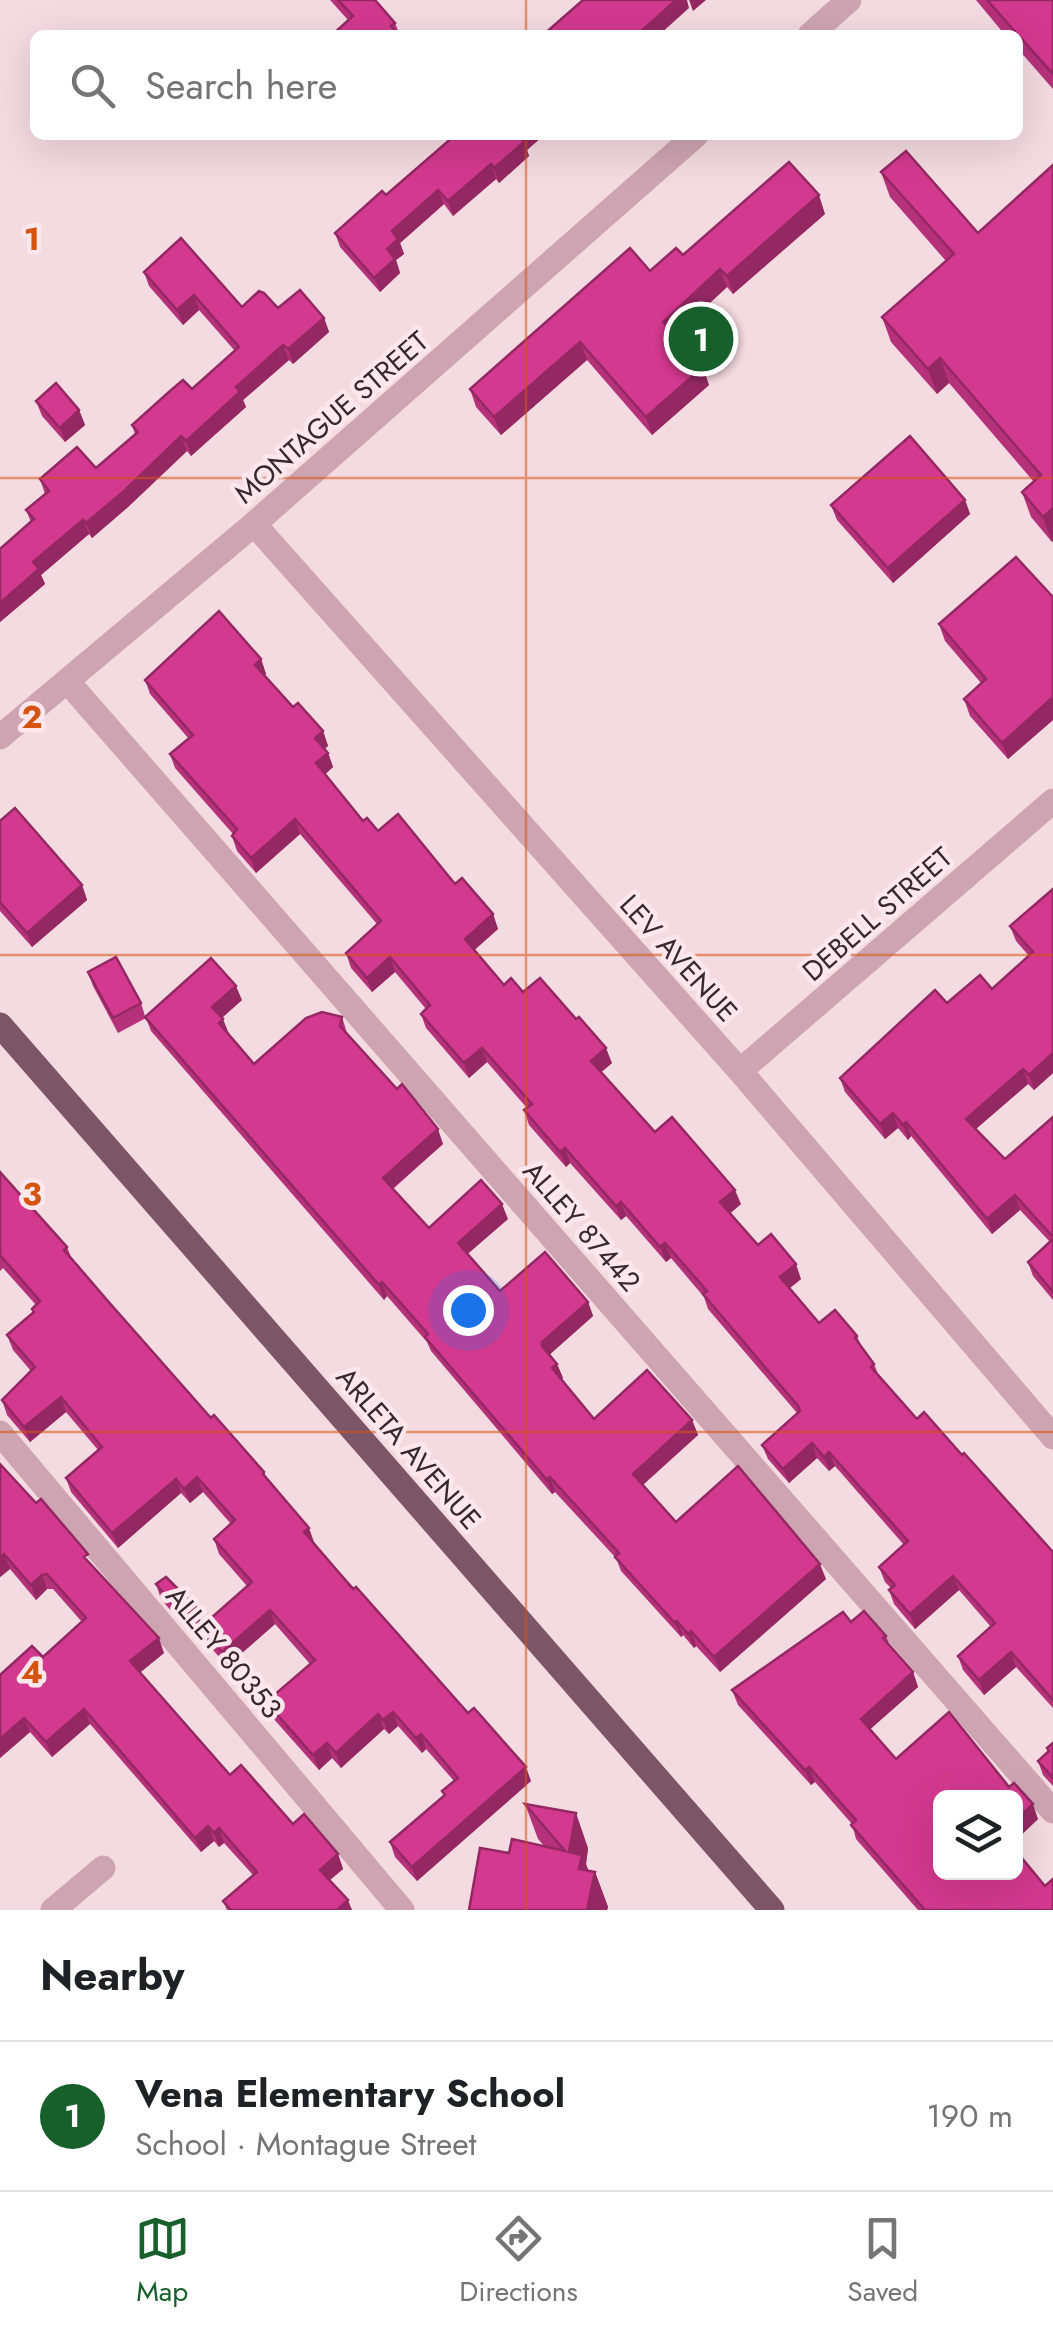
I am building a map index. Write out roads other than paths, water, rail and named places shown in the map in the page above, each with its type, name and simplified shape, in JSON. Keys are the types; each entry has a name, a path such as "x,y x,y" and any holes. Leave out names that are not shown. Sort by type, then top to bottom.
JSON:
{"main road":[{"name":"ARLETA AVENUE","path":"0,1025 772,1910"}],"street":[{"path":"816,30 849,0"},
{"name":"MONTAGUE STREET","path":"0,737 254,524 690,140"},
{"name":"LEV AVENUE","path":"254,524 740,1072 1053,1436"},
{"name":"ALLEY 87442","path":"67,681 1053,1811"},
{"name":"DEBELL STREET","path":"740,1072 1053,801"},
{"name":"ALLEY 80353","path":"0,1433 402,1910"},
{"path":"52,1910 103,1868"}],"place":[{"name":"Vena Elementary School","path":"701,339"}]}
